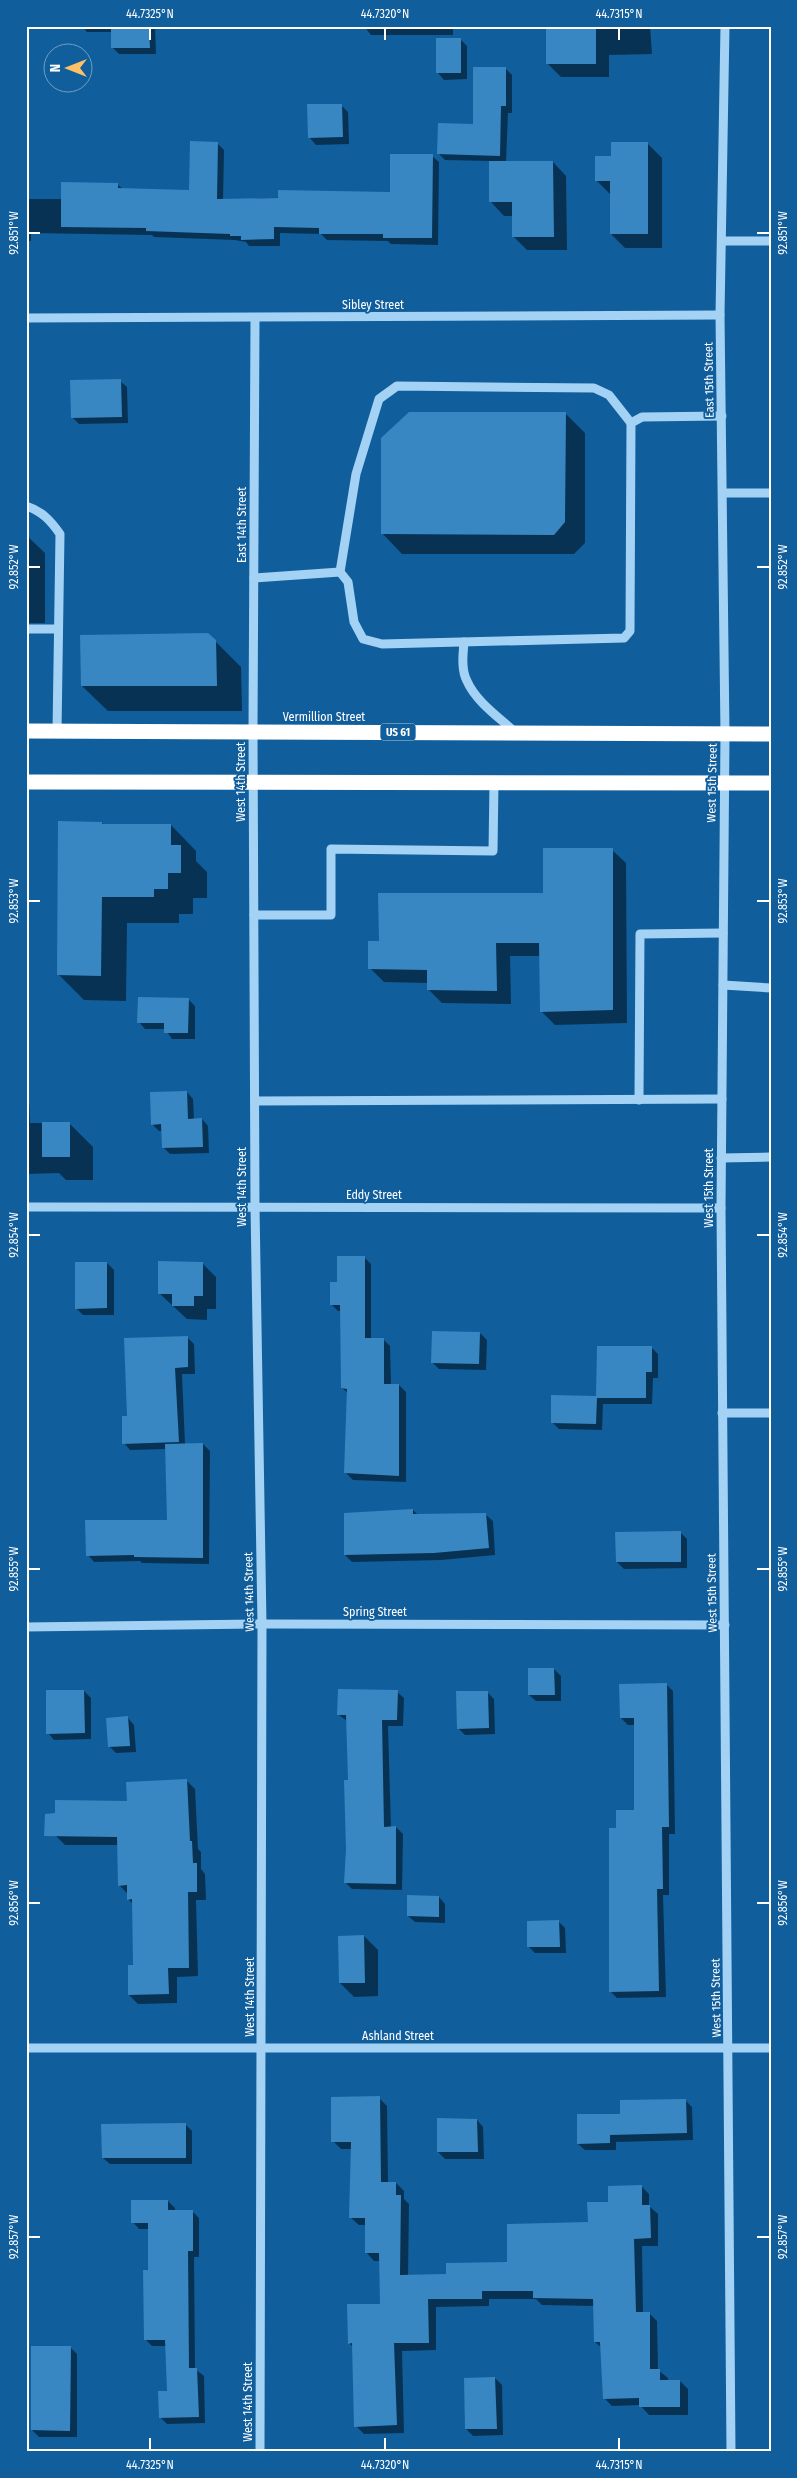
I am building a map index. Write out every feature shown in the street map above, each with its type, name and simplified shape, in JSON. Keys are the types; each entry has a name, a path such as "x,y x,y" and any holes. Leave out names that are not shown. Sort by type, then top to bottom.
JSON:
{"highway":[{"name":"Vermillion Street","path":"26,731 771,734"},
{"path":"26,782 771,783"}],"street":[{"name":"East 15th Street","path":"725,26 720,314 725,734"},
{"path":"722,241 771,242"},
{"name":"Sibley Street","path":"26,318 720,314"},
{"name":"East 14th Street","path":"253,732 256,318"},
{"path":"397,386 594,388 609,395 631,423 630,631 624,638 382,644 363,639 354,622 348,582 340,572 356,474 379,399 397,386"},
{"path":"631,423 642,417 722,416"},
{"path":"723,493 771,492"},
{"path":"26,506 36,509 52,522 60,534 57,731"},
{"path":"254,578 340,572"},
{"path":"26,629 58,629"},
{"path":"464,642 463,663 466,681 477,696 516,733"},
{"name":"West 14th Street","path":"253,732 254,1207 262,1624 260,2452"},
{"name":"West 15th Street","path":"725,734 721,1208 731,2452"},
{"path":"254,916 331,916 331,849 493,851 494,782"},
{"path":"639,1100 640,934 723,933"},
{"path":"723,985 771,988"},
{"path":"254,1101 722,1099"},
{"path":"721,1158 771,1157"},
{"name":"Eddy Street","path":"26,1207 721,1208"},
{"path":"722,1413 771,1413"},
{"name":"Spring Street","path":"26,1627 262,1624 724,1625"},
{"name":"Ashland Street","path":"26,2048 771,2048"}],"building":[{"path":"111,26 149,26 150,48 111,48"},
{"path":"546,26 596,26 596,64 546,64"},
{"path":"436,38 461,38 461,73 436,73"},
{"path":"473,67 506,67 506,106 501,106 500,156 437,154 438,123 473,124"},
{"path":"307,104 342,104 343,137 308,138"},
{"path":"190,141 218,142 217,199 278,198 278,190 390,192 390,154 433,154 432,238 383,238 383,234 319,234 319,228 274,227 274,239 241,240 241,236 230,236 230,234 146,231 146,228 61,227 61,182 118,183 118,188 189,190"},
{"path":"611,142 648,142 648,234 610,234 610,181 595,181 595,156 611,156"},
{"path":"489,161 553,161 554,237 512,237 512,202 489,202"},
{"path":"121,379 122,417 71,418 70,380"},
{"path":"409,412 566,412 565,522 554,535 381,534 381,438"},
{"path":"208,633 216,640 217,686 81,686 80,635"},
{"path":"58,821 102,822 102,824 171,824 171,845 181,845 181,873 168,873 168,889 154,889 154,897 102,897 101,976 57,975"},
{"path":"543,848 613,848 613,1010 540,1012 539,943 496,943 497,991 427,990 427,970 368,969 368,941 379,941 378,893 543,893"},
{"path":"138,997 189,998 188,1033 164,1033 164,1023 137,1023"},
{"path":"187,1091 188,1119 202,1118 203,1147 162,1148 161,1124 151,1125 150,1092"},
{"path":"42,1122 70,1122 70,1157 42,1157"},
{"path":"337,1256 365,1256 365,1338 384,1338 384,1384 399,1384 399,1476 344,1473 347,1389 341,1388 340,1305 330,1305 330,1282 337,1282"},
{"path":"158,1261 203,1262 203,1296 194,1296 194,1306 172,1306 172,1294 158,1294"},
{"path":"75,1262 107,1262 107,1308 75,1309"},
{"path":"432,1331 480,1332 479,1364 431,1363"},
{"path":"188,1336 188,1367 175,1368 179,1442 122,1444 122,1416 127,1416 124,1338"},
{"path":"597,1346 652,1346 652,1372 646,1372 646,1398 597,1398 596,1424 551,1423 551,1395 596,1396"},
{"path":"203,1443 203,1558 134,1557 134,1555 86,1556 85,1520 167,1520 165,1444"},
{"path":"413,1509 413,1514 486,1513 489,1548 434,1553 344,1555 344,1513"},
{"path":"681,1531 681,1562 616,1562 615,1532"},
{"path":"528,1668 554,1668 555,1695 528,1695"},
{"path":"667,1683 669,1827 662,1827 663,1889 657,1889 659,1991 609,1992 609,1828 616,1828 616,1810 634,1810 634,1718 620,1718 619,1684"},
{"path":"338,1689 398,1690 397,1720 382,1720 384,1827 396,1826 396,1884 344,1883 346,1849 344,1780 348,1780 346,1715 337,1715"},
{"path":"46,1690 84,1690 85,1733 46,1734"},
{"path":"456,1691 488,1691 489,1728 457,1729"},
{"path":"128,1716 130,1746 108,1747 106,1718"},
{"path":"187,1779 190,1841 192,1841 193,1863 197,1863 197,1892 188,1892 189,1968 168,1968 169,1994 128,1995 128,1965 133,1965 132,1899 127,1900 127,1885 118,1886 117,1837 44,1836 45,1814 55,1813 55,1800 127,1801 126,1782"},
{"path":"407,1895 439,1896 439,1917 407,1916"},
{"path":"559,1920 560,1947 527,1947 527,1921"},
{"path":"364,1935 365,1983 339,1983 338,1936"},
{"path":"380,2096 381,2182 396,2182 396,2195 401,2195 400,2275 446,2274 446,2263 507,2262 507,2224 588,2222 587,2202 608,2202 608,2186 642,2185 642,2205 650,2205 651,2238 634,2239 636,2312 650,2312 650,2369 660,2369 660,2380 680,2380 680,2407 639,2407 639,2398 603,2399 600,2342 594,2342 593,2299 533,2298 533,2291 482,2291 482,2299 428,2299 429,2343 394,2343 397,2425 354,2427 352,2343 348,2344 347,2304 380,2304 379,2253 365,2253 365,2218 349,2218 351,2142 331,2142 331,2097"},
{"path":"686,2099 687,2133 610,2135 610,2143 577,2144 577,2114 620,2114 620,2100"},
{"path":"437,2118 477,2119 478,2152 437,2152"},
{"path":"186,2123 186,2158 102,2158 101,2124"},
{"path":"131,2200 168,2200 168,2210 193,2210 193,2251 188,2251 189,2368 197,2368 199,2417 159,2418 158,2391 167,2391 165,2340 144,2340 143,2270 148,2270 148,2223 131,2223"},
{"path":"31,2346 71,2346 70,2431 31,2430"},
{"path":"495,2377 497,2429 465,2429 464,2378"}]}
